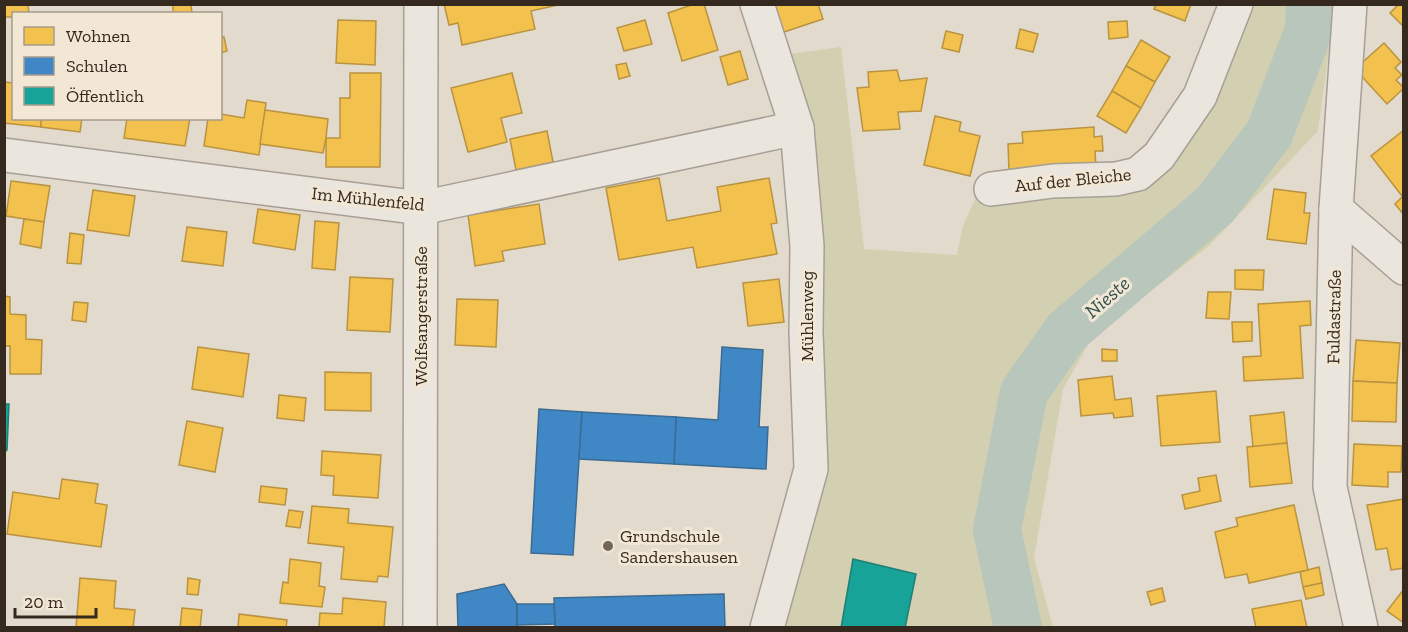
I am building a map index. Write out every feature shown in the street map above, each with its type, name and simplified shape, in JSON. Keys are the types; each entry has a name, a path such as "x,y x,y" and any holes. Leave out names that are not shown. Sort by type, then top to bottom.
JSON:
{"street":[{"name":"Wolfsangerstraße","path":"420,627 421,4"},
{"name":"Mühlenweg","path":"757,4 797,128 807,246 806,332 811,469 767,627"},
{"name":"Auf der Bleiche","path":"991,189 1053,180 1116,179 1138,174 1159,156 1200,96 1236,4"},
{"name":"Fuldastraße","path":"1350,4 1336,209 1330,488 1361,627"},
{"name":"Im Mühlenfeld","path":"4,155 421,208 797,128"},
{"path":"1336,209 1404,268"}],"shaded area":[{"path":"1251,5 1335,5 1318,131 1210,245 1093,336 1063,389 1034,558 1053,627 780,628 818,348 824,264 819,169 811,120 790,54 841,47 864,249 957,255 963,226 977,194 1141,186"}],"building: Wohnen":[{"path":"4,4 28,4 29,12 12,12 12,17 4,17"},
{"path":"173,4 191,4 192,12 173,12"},
{"path":"444,4 562,4 531,11 535,29 462,45 458,23 449,25"},
{"path":"694,4 704,4 718,50 682,61 668,13"},
{"path":"768,4 818,4 823,19 778,34"},
{"path":"1156,4 1191,4 1185,21 1154,9"},
{"path":"1399,4 1404,4 1404,27 1390,13"},
{"path":"338,20 376,21 375,65 336,63"},
{"path":"645,20 652,44 624,51 617,28"},
{"path":"1127,21 1128,37 1109,39 1108,22"},
{"path":"1020,29 1038,34 1033,52 1016,48"},
{"path":"946,31 963,35 959,52 942,48"},
{"path":"222,37 224,37 227,51 222,52"},
{"path":"1141,40 1170,57 1155,82 1126,66"},
{"path":"1384,43 1401,62 1395,68 1402,75 1396,80 1404,88 1387,104 1355,69"},
{"path":"740,51 748,79 728,85 720,57"},
{"path":"626,63 630,76 619,79 616,65"},
{"path":"1126,66 1155,82 1141,108 1112,91"},
{"path":"897,70 900,81 927,78 921,111 898,112 900,129 863,131 857,88 869,87 868,72"},
{"path":"350,73 381,73 380,167 326,167 326,138 340,138 340,98 350,98"},
{"path":"512,73 522,113 501,118 507,142 468,152 451,88"},
{"path":"4,82 12,83 12,120 41,120 41,127 4,123"},
{"path":"1112,91 1141,108 1126,133 1097,116"},
{"path":"247,100 266,103 259,155 204,146 208,120 222,120 222,114 244,118"},
{"path":"265,110 328,119 323,153 260,144"},
{"path":"935,116 961,122 959,131 980,136 970,176 924,165"},
{"path":"41,120 82,120 80,132 41,127"},
{"path":"127,120 190,120 185,146 124,138"},
{"path":"1094,127 1094,137 1102,136 1103,151 1095,151 1096,167 1009,172 1008,144 1023,143 1022,132"},
{"path":"1404,130 1404,195 1402,196 1371,156"},
{"path":"547,131 553,162 516,170 510,139"},
{"path":"659,178 667,221 721,211 717,187 769,178 777,223 771,224 777,254 697,268 693,247 619,260 606,188"},
{"path":"11,181 50,186 44,222 6,216"},
{"path":"1274,189 1306,193 1304,213 1310,213 1306,244 1267,239"},
{"path":"93,190 135,196 129,236 87,230"},
{"path":"1404,195 1404,215 1395,204"},
{"path":"539,204 545,244 502,251 504,261 475,266 468,215"},
{"path":"258,209 300,215 295,250 253,243"},
{"path":"24,219 44,222 41,248 20,244"},
{"path":"315,221 339,223 335,270 312,268"},
{"path":"187,227 227,232 223,266 182,261"},
{"path":"70,233 84,235 81,264 67,263"},
{"path":"1235,270 1264,270 1263,290 1235,289"},
{"path":"350,277 393,279 390,332 347,330"},
{"path":"779,279 784,322 748,326 743,283"},
{"path":"1208,292 1231,292 1229,319 1206,318"},
{"path":"4,296 10,297 10,314 26,315 26,339 42,340 41,374 10,374 10,346 4,346"},
{"path":"457,299 498,300 496,347 455,345"},
{"path":"1310,301 1311,325 1300,326 1303,378 1244,381 1243,357 1261,356 1258,304"},
{"path":"74,302 88,303 86,322 72,320"},
{"path":"1232,322 1252,322 1252,341 1233,342"},
{"path":"1356,340 1400,343 1397,383 1353,381"},
{"path":"198,347 249,354 243,397 192,389"},
{"path":"1102,349 1117,350 1117,361 1102,361"},
{"path":"325,372 371,373 371,411 325,410"},
{"path":"1112,376 1115,400 1131,398 1133,416 1114,418 1113,413 1081,416 1078,380"},
{"path":"1353,381 1397,383 1396,422 1352,421"},
{"path":"1216,391 1220,442 1161,446 1157,396"},
{"path":"279,395 306,398 304,421 277,418"},
{"path":"1284,412 1287,443 1253,447 1250,416"},
{"path":"187,421 223,428 215,472 179,465"},
{"path":"1287,443 1292,483 1250,487 1247,447"},
{"path":"1354,444 1402,446 1401,472 1388,472 1388,487 1352,485"},
{"path":"322,451 381,455 378,498 333,495 334,476 321,475"},
{"path":"1216,475 1221,501 1185,509 1182,495 1200,491 1198,478"},
{"path":"62,479 98,484 95,503 107,505 101,547 7,534 13,492 59,499"},
{"path":"261,486 287,489 285,505 259,502"},
{"path":"1404,499 1404,568 1391,570 1387,548 1376,550 1367,505"},
{"path":"1294,505 1308,570 1249,583 1247,574 1225,578 1215,532 1238,526 1236,518"},
{"path":"312,506 349,509 348,523 393,527 388,577 378,576 377,582 341,579 344,547 308,543"},
{"path":"289,510 303,512 300,528 286,526"},
{"path":"290,559 321,563 319,586 325,587 322,607 280,603 283,582 288,583"},
{"path":"1319,567 1322,583 1303,587 1300,572"},
{"path":"80,578 116,581 114,608 135,610 133,628 76,628"},
{"path":"188,578 200,580 198,595 187,594"},
{"path":"1322,583 1324,595 1306,599 1303,587"},
{"path":"1162,588 1165,601 1151,605 1147,592"},
{"path":"1404,589 1404,623 1387,611"},
{"path":"343,598 386,602 384,628 319,628 320,613 342,614"},
{"path":"1301,600 1307,628 1256,628 1252,609"},
{"path":"182,608 202,610 200,628 180,628"},
{"path":"239,614 287,620 286,628 238,628"}],"building: Schulen":[{"path":"722,347 763,350 759,427 768,427 766,469 674,464 676,417 718,420"},
{"path":"539,409 582,412 573,555 531,553"},
{"path":"582,412 676,417 674,464 579,459"},
{"path":"504,584 517,604 517,625 514,628 458,628 457,594"},
{"path":"724,594 725,628 555,628 554,598"},
{"path":"517,604 554,604 555,624 517,625"}],"building: Öffentlich":[{"path":"4,404 9,404 7,450 4,453"},
{"path":"853,559 916,574 905,628 841,628"}],"waterway":[{"name":"Nieste","path":"1018,628 997,530 1024,392 1067,331 1215,205 1269,134 1309,30 1310,4"}],"place":[{"name":"Grundschule Sandershausen","path":"608,546"}]}
